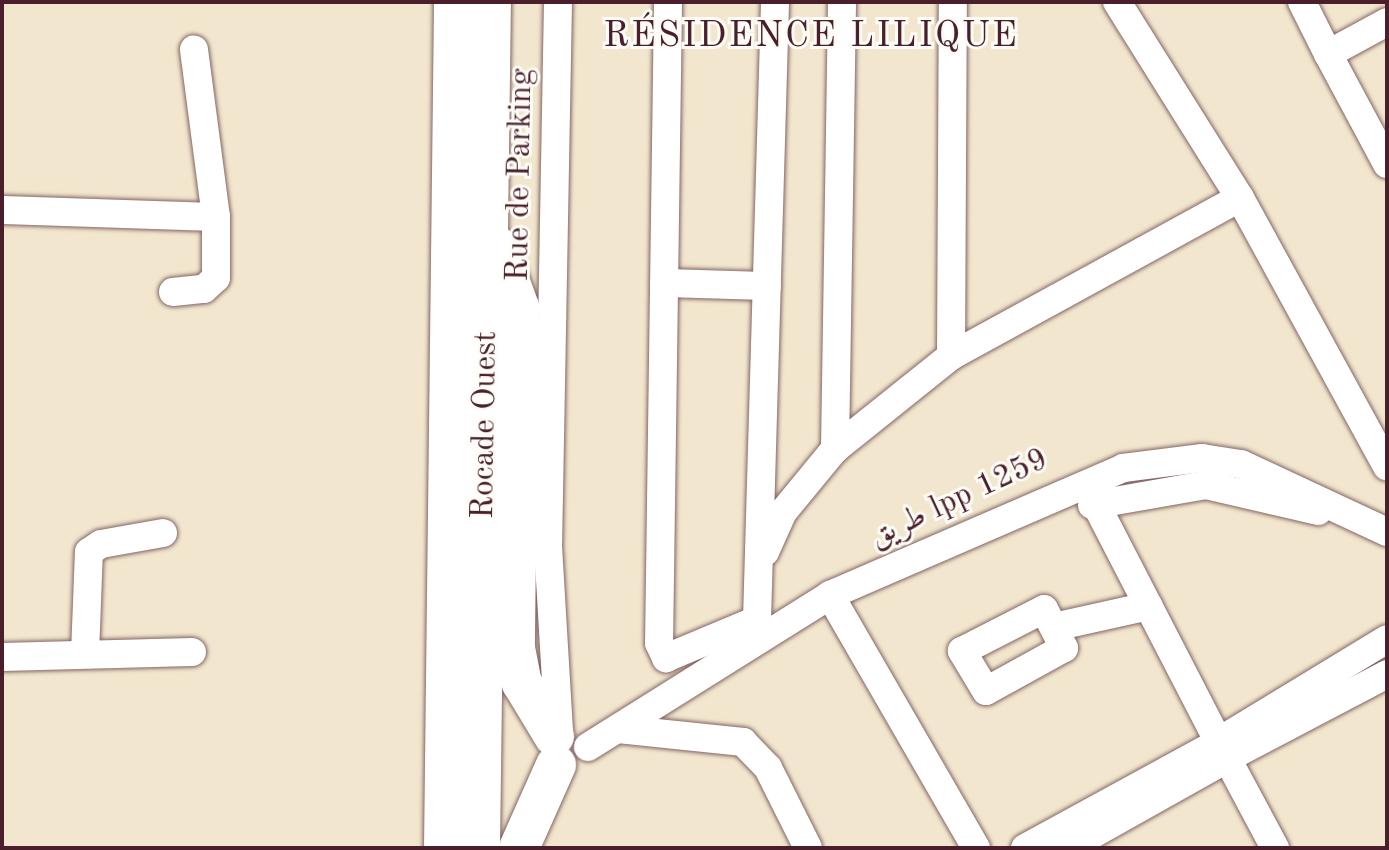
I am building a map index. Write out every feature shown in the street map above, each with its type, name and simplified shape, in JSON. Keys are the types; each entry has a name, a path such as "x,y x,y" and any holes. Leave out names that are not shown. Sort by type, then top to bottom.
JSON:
{"highway":[{"name":"Rocade Ouest","path":"444,848 454,2"},
{"name":"Rocade Ouest","path":"480,848 492,234 491,2"},
{"path":"492,234 519,307 516,657 528,696 564,745 519,848"}],"street":[{"name":"Rue de Parking","path":"558,2 548,546 564,745"},
{"path":"668,2 659,643 666,658 757,620 775,2"},
{"path":"835,449 842,2"},
{"path":"951,356 953,2"},
{"path":"1117,2 1240,198 1387,466"},
{"path":"1302,2 1387,164"},
{"path":"1328,54 1387,22"},
{"path":"173,292 214,282 216,217 194,49"},
{"path":"759,566 783,512 835,449 951,356 1240,198"},
{"path":"2,210 216,217"},
{"path":"664,283 767,286"},
{"name":"طريق lpp 1259","path":"564,745 618,729 830,595 1165,461 1241,464 1387,532"},
{"path":"1275,848 1088,492 1171,487 1238,488 1331,516 1387,546"},
{"path":"85,654 89,552 101,544 163,533"},
{"path":"830,595 976,848"},
{"path":"1054,627 1149,606"},
{"path":"1068,848 1224,750 1387,639"},
{"path":"2,657 192,652"},
{"path":"1025,848 1387,674"},
{"path":"618,729 743,742 768,768 808,848"}],"district":[{"name":"RÉSIDENCE LILIQUE","path":"811,38"}]}
